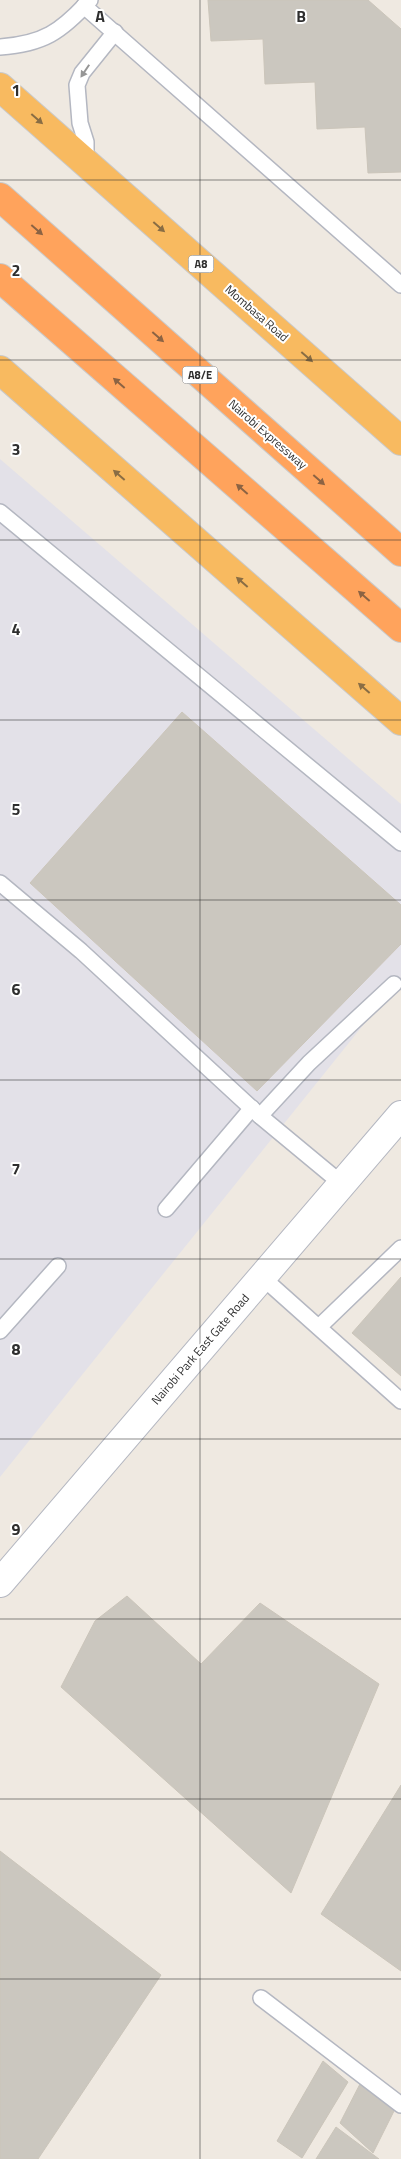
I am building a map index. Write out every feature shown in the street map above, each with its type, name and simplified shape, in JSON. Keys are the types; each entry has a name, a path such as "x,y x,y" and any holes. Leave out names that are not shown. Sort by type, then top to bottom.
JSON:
{"highway":[{"name":"Mombasa Road","path":"0,87 401,440"},
{"name":"Nairobi Expressway","path":"0,197 401,552"},
{"path":"0,278 401,628"},
{"path":"0,370 401,720"}],"street":[{"name":"Nairobi Park East Gate Road","path":"0,1583 401,1115"}],"lane":[{"path":"0,47 24,44 48,37 87,3 115,32 401,285"},
{"path":"86,163 86,142 80,123 77,85 82,72 115,32"},
{"path":"0,512 401,843"},
{"path":"0,883 81,951 256,1112 342,1184"},
{"path":"166,1209 256,1112 399,983"},
{"path":"319,1327 401,1248"},
{"path":"0,1331 58,1266"},
{"path":"262,1277 401,1401"},
{"path":"261,1998 401,2105"}],"shaded area":[{"path":"0,459 401,804 401,978 0,1477"}],"building":[{"path":"208,0 368,0 401,29 401,172 368,173 365,127 317,129 315,82 265,84 263,39 211,41"},
{"path":"182,712 401,905 401,944 257,1091 30,883"},
{"path":"401,1277 401,1376 352,1333"},
{"path":"127,1596 201,1664 260,1603 379,1684 291,1893 61,1687 95,1621"},
{"path":"401,1785 401,1971 321,1914"},
{"path":"0,1851 161,1975 38,2159 0,2159"},
{"path":"323,2061 348,2082 302,2158 277,2141"},
{"path":"361,2082 395,2109 373,2153 340,2123"},
{"path":"336,2127 379,2159 316,2159"}]}
